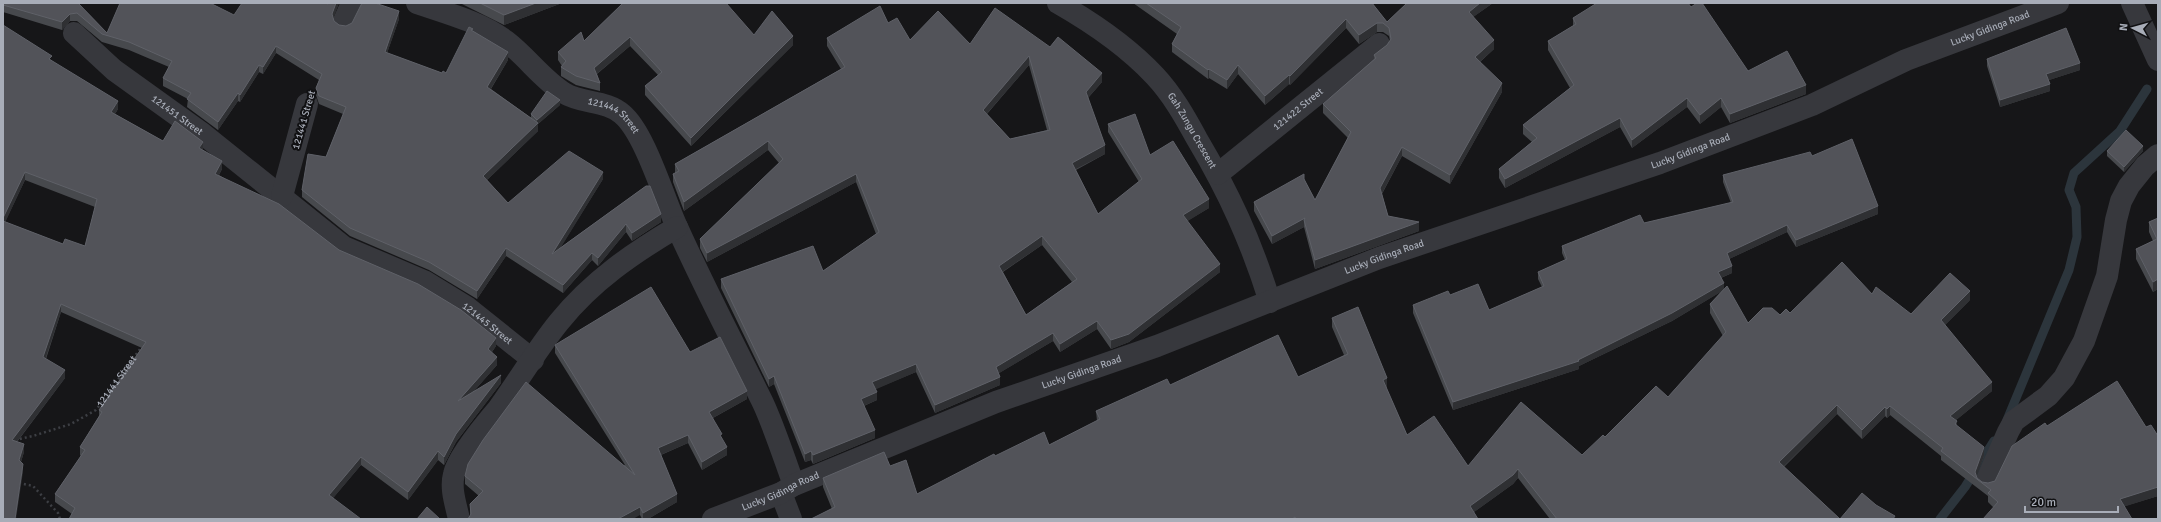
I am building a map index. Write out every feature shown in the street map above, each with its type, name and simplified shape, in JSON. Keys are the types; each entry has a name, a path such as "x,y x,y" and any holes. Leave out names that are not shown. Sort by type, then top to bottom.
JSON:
{"street":[{"name":"121444 Street","path":"417,3 474,23 506,41 545,80 566,94 582,100 602,104 622,113 633,128 649,158 677,227 763,404 788,489 791,519"},
{"name":"Gah Zungu Crescent","path":"1058,3 1093,23 1118,42 1155,76 1178,106 1218,174 1243,225 1270,302"},
{"name":"Lucky Gidinga Road","path":"713,519 996,402 1157,346 1379,258 1660,163 1812,105 1906,60 2058,3"},
{"path":"2132,3 2158,60"},
{"name":"121451 Street","path":"74,33 114,70 203,134 282,196"},
{"name":"121422 Street","path":"1218,174 1379,44"},
{"name":"121441 Street","path":"282,196 307,104"},
{"path":"1987,480 2014,421 2048,396 2064,378 2084,341 2107,276 2116,220 2121,201 2137,176 2158,155"},
{"name":"121445 Street","path":"282,196 344,247 424,281 468,308 532,360"},
{"path":"459,519 453,491 454,473 474,439 499,407 521,373 559,322 604,275 646,245 677,227"}],"path":[{"name":"121441 Street","path":"8,440 33,436 71,424 96,410 145,343"},
{"path":"138,354 144,358"},
{"path":"14,482 33,486 58,513 60,519"}],"building":[{"path":"3,3 78,3 107,33 120,3 210,3 234,15 242,3 336,3 332,14 334,21 339,25 346,26 352,23 362,3 375,3 399,11 385,52 442,73 443,71 446,73 469,27 473,29 471,30 508,52 487,87 538,123 483,176 508,203 569,151 603,172 552,254 646,186 650,186 661,214 632,233 626,224 598,258 592,253 563,285 506,248 477,291 429,262 350,228 302,190 308,154 326,157 346,107 319,96 316,88 322,74 276,46 263,67 259,65 240,95 238,93 218,122 187,99 191,93 163,78 172,61 129,42 102,34 77,13 70,14 62,22 3,5"},
{"path":"480,3 536,3 504,15"},
{"path":"623,3 726,3 754,35 772,11 793,36 691,138 645,86 662,72 630,37 594,68 600,83 576,76 561,67 566,61 558,52 581,32 584,41"},
{"path":"1146,3 1372,3 1387,22 1407,3 1480,3 1469,12 1494,40 1475,57 1502,83 1450,175 1402,147 1380,188 1388,216 1419,222 1315,260 1304,220 1305,218 1272,236 1254,202 1304,174 1304,179 1315,200 1351,132 1323,104 1376,58 1374,55 1387,45 1391,39 1389,28 1383,23 1377,23 1359,35 1346,19 1290,76 1289,75 1265,96 1238,65 1227,80 1209,69 1208,70 1172,44 1181,27"},
{"path":"1597,3 1688,3 1691,7 1697,3 1702,3 1748,71 1787,51 1806,85 1730,114 1721,98 1700,115 1687,98 1632,140 1620,118 1505,179 1499,169 1537,138 1523,125 1574,85 1548,41 1576,24 1573,18"},
{"path":"880,6 888,23 897,18 910,40 938,11 970,44 995,8 1050,47 1058,37 1102,73 1086,92 1105,145 1072,163 1098,214 1142,179 1108,124 1135,114 1150,155 1173,141 1209,199 1183,215 1220,264 1129,334 1111,340 1097,321 1060,344 1053,333 996,367 1000,377 935,405 916,364 872,382 877,392 861,399 875,430 813,455 811,451 805,454 774,376 769,379 721,279 813,246 823,271 879,232 856,174 707,253 700,239 783,159 768,141 684,202 673,174 679,171 675,164 845,67 827,38","holes":["1029,56 1050,130 1010,139 983,110","1042,236 1077,279 1026,315 999,266"]},
{"path":"3,25 52,56 49,59 118,101 111,112 163,141 175,121 203,142 199,148 222,161 215,174 279,204 339,250 418,284 461,310 496,338 488,349 497,357 458,401 501,375 456,434 444,457 438,451 408,492 361,457 329,495 361,519 69,519 75,508 55,494 85,450 80,447 102,412 99,410 146,342 61,304 43,357 65,370 12,440 24,444 19,460 23,464 15,519 3,519 3,221 63,244 65,239 85,246 97,199 25,172 3,218"},
{"path":"2066,28 2080,63 2046,74 2050,84 2000,100 1987,59"},
{"path":"547,91 560,100 537,120 531,114"},
{"path":"2126,130 2143,146 2124,167 2107,151"},
{"path":"1852,139 1878,206 1796,240 1787,225 1727,253 1732,266 1718,272 1724,283 1672,313 1578,360 1579,361 1453,402 1413,305 1448,291 1450,295 1478,284 1489,310 1544,286 1538,272 1567,259 1562,246 1640,215 1644,223 1733,202 1723,175 1810,152 1812,156"},
{"path":"2158,218 2158,279 2153,282 2136,249 2157,239 2149,222"},
{"path":"1842,262 1872,294 1876,287 1911,314 1950,273 1970,291 1941,320 1992,382 1950,416 1957,421 1955,424 1984,447 1975,472 1977,478 1982,482 1988,483 1995,481 2012,446 2045,423 2047,426 2117,381 2146,427 2151,425 2158,436 2158,487 2120,499 2132,519 1983,519 1998,502 1988,493 1991,490 1941,451 1943,448 1890,406 1887,409 1885,407 1862,430 1837,405 1779,462 1840,519 1557,519 1518,469 1513,475 1470,506 1478,519 1296,519 1295,517 1292,519 811,519 835,507 823,478 884,452 890,466 906,460 917,494 994,454 995,456 1044,432 1049,445 1100,419 1096,411 1167,379 1170,385 1278,335 1298,377 1348,354 1332,318 1358,307 1387,378 1383,380 1407,435 1434,416 1468,466 1521,402 1582,455 1603,435 1605,437 1656,386 1668,397 1726,332 1710,304 1727,286 1748,323 1763,308 1772,308 1780,315 1786,309 1790,313"},
{"path":"651,287 690,352 720,337 747,391 709,412 722,434 720,435 727,447 702,462 688,435 658,448 677,494 643,513 640,507 618,519 468,519 471,514 470,504 483,491 465,476 468,464 483,440 526,382 635,475 555,345"},
{"path":"1862,493 1876,505 1895,516 1893,519 1840,519"},
{"path":"427,507 440,519 417,519"}],"waterway":[{"path":"2007,420 2069,270 2077,237 2076,207 2069,190 2074,173 2120,131 2147,89"},
{"path":"1940,519 1965,487 1994,441"}]}
